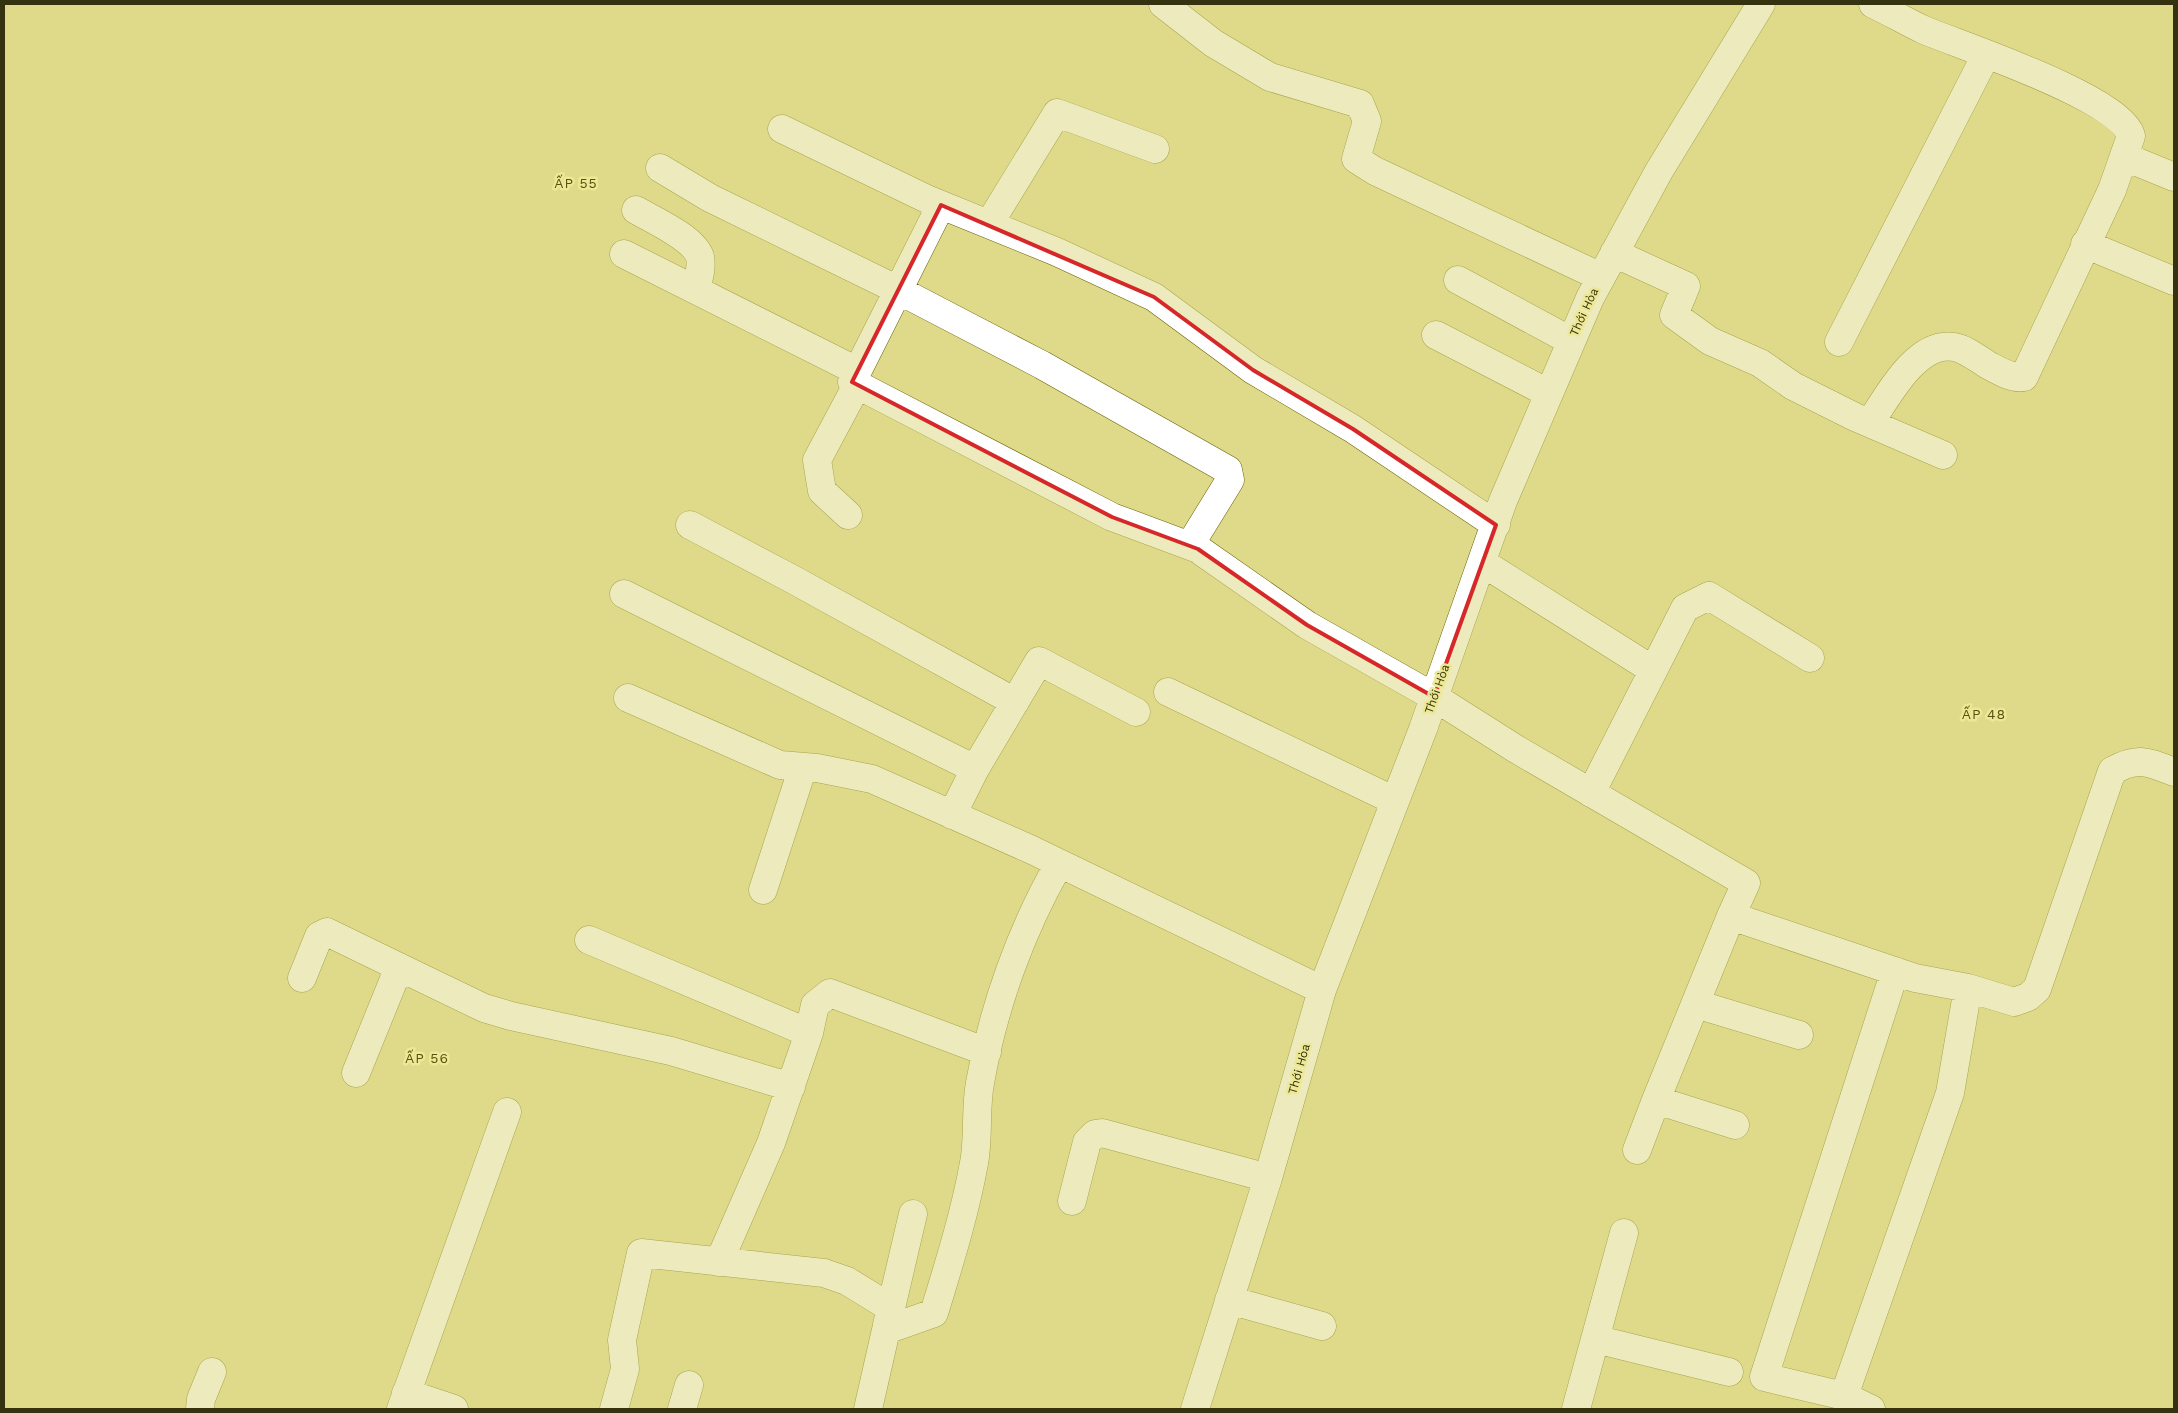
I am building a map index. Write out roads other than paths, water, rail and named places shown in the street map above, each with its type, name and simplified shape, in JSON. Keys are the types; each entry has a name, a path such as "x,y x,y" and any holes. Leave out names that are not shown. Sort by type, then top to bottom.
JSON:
{"street":[{"path":"1162,4 1213,43 1270,78 1360,104 1367,121 1356,159 1375,171 1601,278"},
{"name":"Thới Hòa","path":"1195,1409 1268,1178 1322,990 1434,697 1503,502 1548,393 1601,278 1659,171 1761,4"},
{"path":"1870,423 1899,379 1923,355 1940,346 1958,348 2003,373 2024,377 2112,190 2125,157 2130,136 2124,124 2089,98 1923,29 1873,4"},
{"path":"1839,342 1986,54"},
{"path":"989,224 1057,112 1154,149"},
{"path":"782,129 941,205 1057,252 1154,297 1253,370 1353,429 1496,525"},
{"path":"2125,157 2174,176"},
{"path":"660,168 710,198 898,290 1042,365 1228,470 1230,480 1190,545"},
{"path":"848,515 822,490 817,460 941,205"},
{"path":"636,210 674,231 691,244 699,256 701,270 696,289"},
{"path":"2085,244 2174,281"},
{"path":"1614,253 1686,286 1674,315 1710,341 1760,363 1793,386 1943,455"},
{"path":"624,254 696,289 1112,517 1190,545 1239,576 1308,625 1434,697 1746,883 1637,1150"},
{"path":"1458,280 1571,341"},
{"path":"1436,334 1548,393"},
{"path":"690,525 794,580 1014,702"},
{"path":"1483,563 1654,670"},
{"path":"624,594 975,769"},
{"path":"1591,792 1685,608 1709,596 1810,658"},
{"path":"952,815 975,769 1039,660 1136,712"},
{"path":"1168,692 1395,801"},
{"path":"628,698 780,765 872,779 1059,864 1322,990"},
{"path":"1731,916 1895,971 1968,988 2014,1002 2028,997 2037,989 2112,771 2128,762 2143,761 2174,772"},
{"path":"763,890 803,767"},
{"path":"889,1319 934,1312 949,1265 974,1162 979,1085 987,1052 1013,965 1038,900 1059,864"},
{"path":"302,978 319,936 327,932 484,1008 511,1016 671,1050 791,1087"},
{"path":"589,940 809,1033"},
{"path":"356,1073 399,967"},
{"path":"1871,1409 1844,1396 1764,1377 1895,971"},
{"path":"1844,1396 1950,1093 1968,988"},
{"path":"719,1262 753,1188 791,1087 809,1033 815,1005 830,993 987,1052"},
{"path":"1696,1004 1800,1035"},
{"path":"1656,1100 1735,1125"},
{"path":"454,1409 404,1401 506,1112"},
{"path":"1072,1201 1087,1142 1095,1134 1102,1133 1268,1178"},
{"path":"868,1409 913,1214"},
{"path":"1576,1409 1624,1233"},
{"path":"614,1409 625,1368 622,1340 641,1253 824,1273 848,1281 889,1319"},
{"path":"1229,1300 1322,1326"},
{"path":"1595,1339 1729,1372"},
{"path":"200,1409 201,1399 212,1372"}],"district":[{"name":"ẤP 55","path":"576,183"},
{"name":"ẤP 48","path":"1984,714"},
{"name":"ẤP 56","path":"427,1058"}]}
